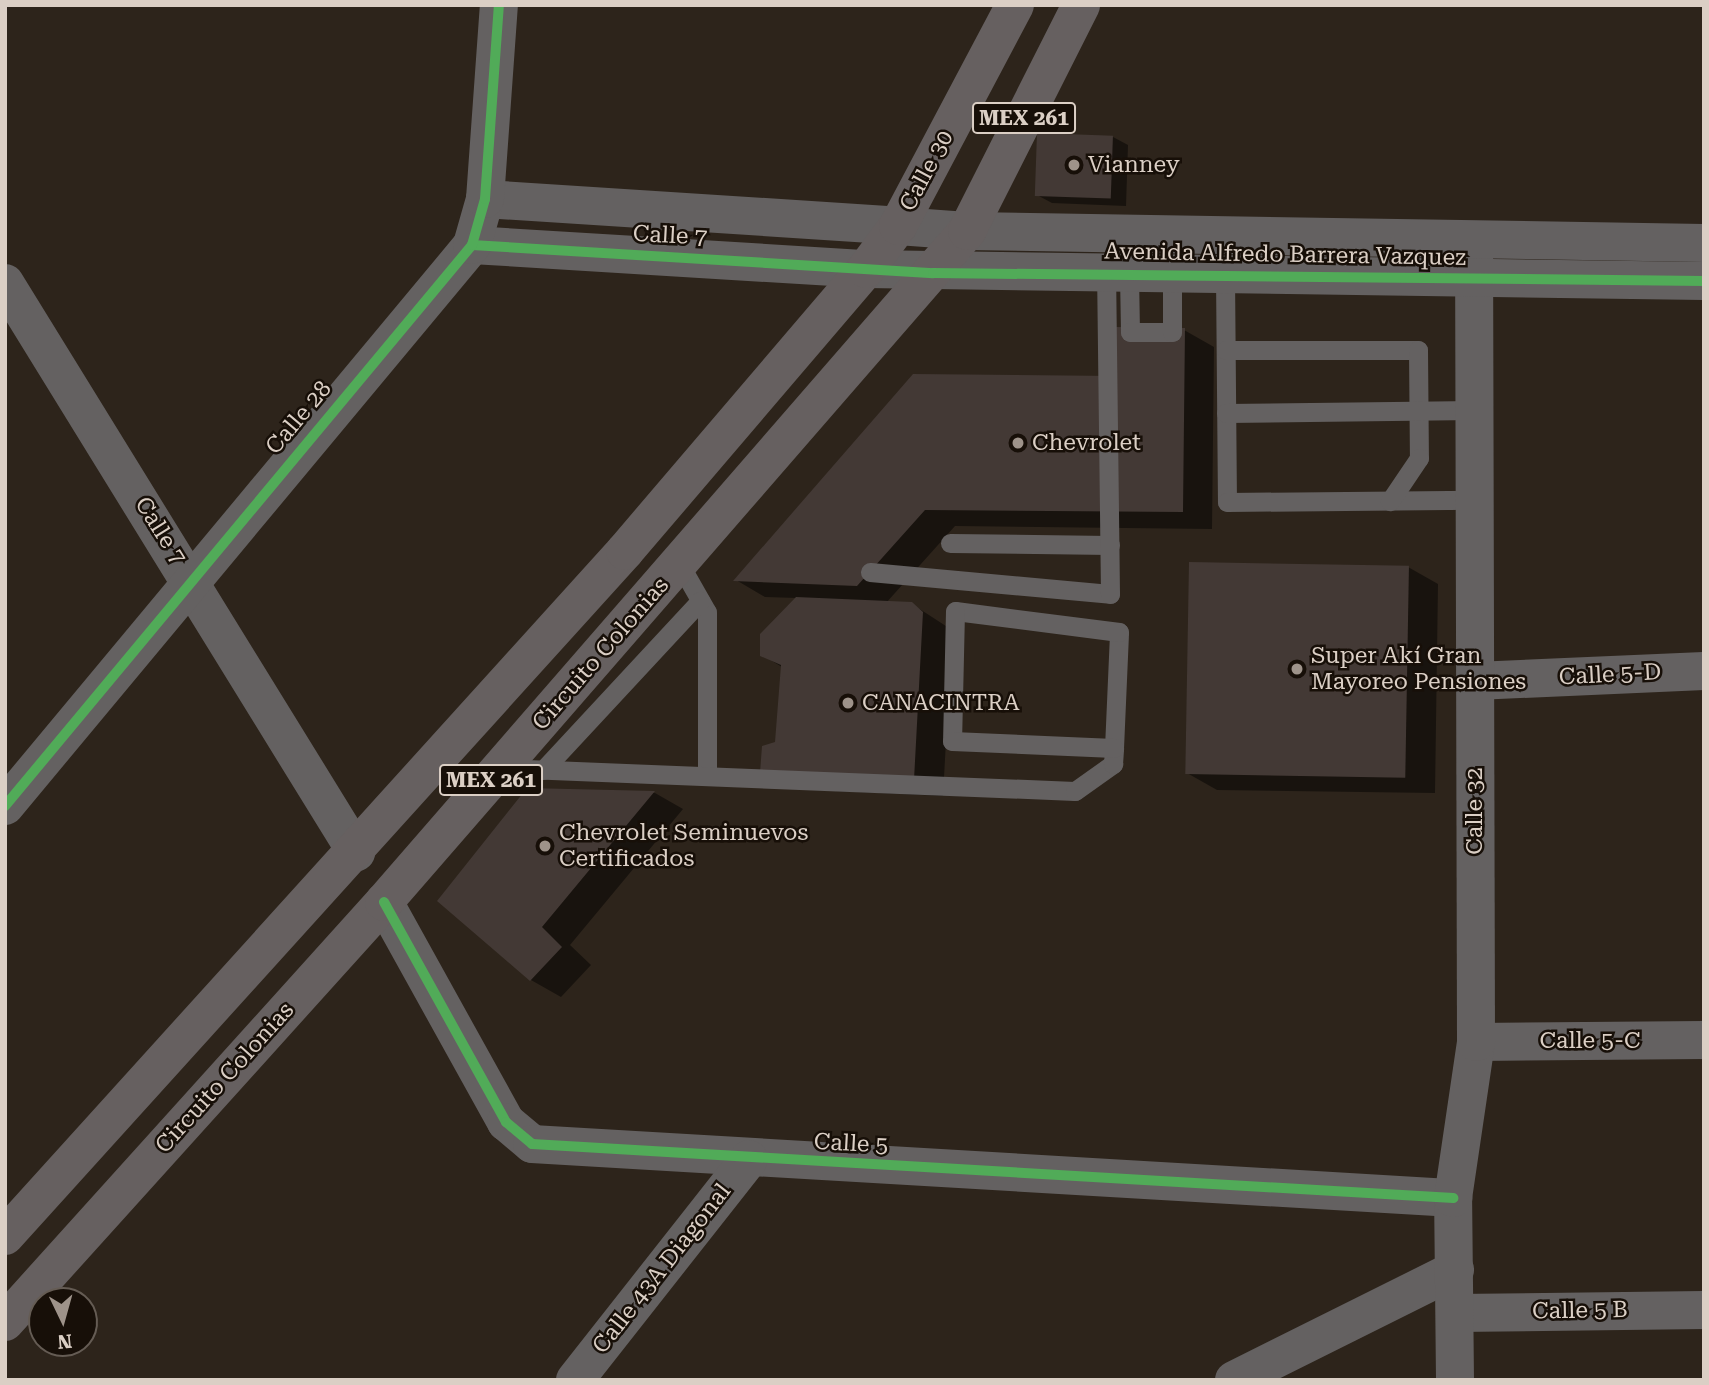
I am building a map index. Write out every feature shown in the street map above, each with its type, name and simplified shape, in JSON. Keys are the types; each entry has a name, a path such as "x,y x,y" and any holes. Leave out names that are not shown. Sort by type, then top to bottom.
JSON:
{"main road":[{"name":"Calle 30","path":"898,226 1014,5"},
{"name":"MEX 261","path":"967,231 1081,5"},
{"name":"MEX 261","path":"5,1236 356,852 625,551 866,269 898,226"},
{"name":"Circuito Colonias","path":"5,1322 384,902 967,231"}],"street":[{"name":"Calle 28","path":"5,806 472,245 485,199 499,5"},
{"name":"Calle 7","path":"485,199 898,226"},
{"name":"Avenida Alfredo Barrera Vazquez","path":"898,226 1474,259 1704,281"},
{"name":"Avenida Alfredo Barrera Vazquez","path":"866,269 1225,275 1704,243"},
{"name":"Calle 7","path":"472,245 866,269"},
{"name":"Calle 32","path":"1455,1380 1453,1198 1476,1042 1474,259"},
{"name":"Calle 7","path":"5,283 191,580 356,852"},
{"name":"Calle 5-D","path":"1475,681 1704,671"},
{"name":"Calle 5","path":"384,902 506,1122 532,1144 749,1159 1453,1198"},
{"name":"Calle 5-C","path":"1476,1042 1704,1040"},
{"name":"Calle 43A Diagonal","path":"575,1380 749,1159"},
{"path":"1234,1380 1455,1270"},
{"name":"Calle 5 B","path":"1456,1313 1704,1310"}],"lane":[{"path":"1118,274 1130,332 1172,332 1172,275"},
{"path":"870,572 1110,594 1118,274"},
{"path":"1225,275 1227,502 1474,500"},
{"path":"1226,350 1418,350 1419,458 1390,501"},
{"path":"1226,413 1474,410"},
{"path":"950,543 1110,545"},
{"path":"679,564 707,612 707,776"},
{"path":"544,770 700,601"},
{"path":"501,768 1074,791 1113,764 1114,748 1119,632 955,611 952,741 1114,748"}],"building":[{"name":"Vianney","path":"1037,133 1113,136 1111,199 1035,196"},
{"name":"Chevrolet","path":"1116,327 1185,328 1183,512 925,510 857,586 733,581 913,374 1116,376"},
{"name":"Super Akí Gran Mayoreo Pensiones","path":"1189,562 1409,566 1405,778 1185,774"},
{"name":"CANACINTRA","path":"796,597 912,602 923,612 914,780 760,773 762,746 775,742 781,665 760,656 760,634"},
{"name":"Chevrolet Seminuevos Certificados","path":"527,788 655,791 542,927 562,947 530,981 437,901"}],"cycle path":[{"path":"5,806 472,245 485,199 499,5"},
{"path":"472,245 933,273 1704,281"},
{"path":"384,902 506,1122 532,1144 1453,1198"}],"place":[{"name":"Vianney","path":"1074,165"},
{"name":"Chevrolet","path":"1018,443"},
{"name":"Super Akí Gran Mayoreo Pensiones","path":"1297,669"},
{"name":"CANACINTRA","path":"848,703"},
{"name":"Chevrolet Seminuevos Certificados","path":"545,846"}]}
